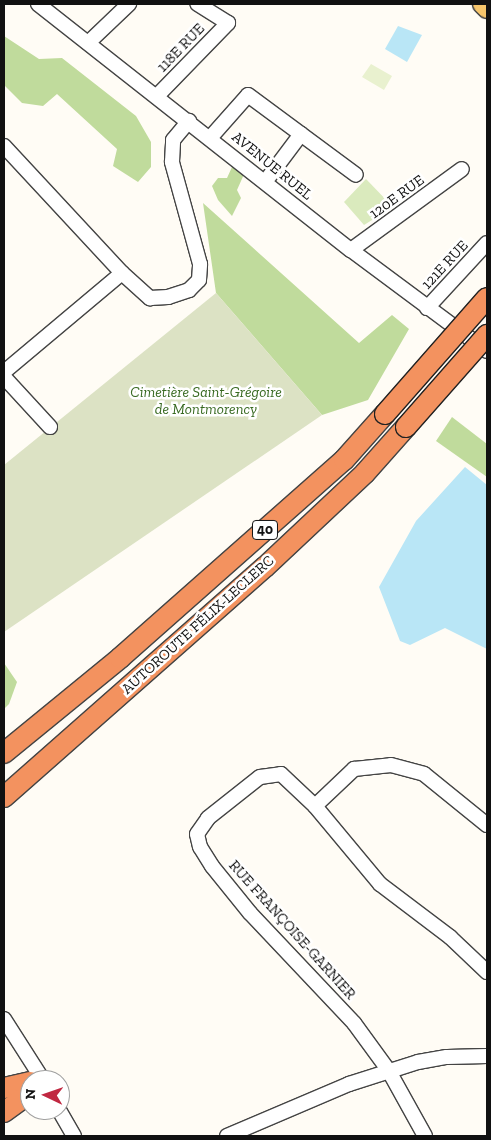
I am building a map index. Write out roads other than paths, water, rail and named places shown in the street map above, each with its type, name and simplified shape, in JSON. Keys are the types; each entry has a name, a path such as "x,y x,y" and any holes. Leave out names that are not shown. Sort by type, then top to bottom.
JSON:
{"highway":[{"name":"AUTOROUTE FÉLIX-LECLERC","path":"4,753 120,658 337,466 487,298"},
{"name":"AUTOROUTE FÉLIX-LECLERC","path":"4,797 264,567 365,473 487,335"},
{"path":"4,1088 20,1084"},
{"path":"4,1112 20,1100"}],"main road":[{"path":"482,4 487,9"}],"street":[{"name":"AVENUE RUEL","path":"38,4 351,250 487,351"},
{"path":"88,43 130,4"},
{"name":"118E RUE","path":"157,96 228,23 198,4"},
{"path":"210,138 248,95 356,175"},
{"path":"4,146 127,278 150,298 159,297 189,290 199,280 200,264 172,162 173,140 189,121"},
{"path":"265,182 301,134"},
{"name":"120E RUE","path":"351,250 462,169"},
{"name":"121E RUE","path":"427,308 487,243"},
{"path":"4,372 127,278"},
{"path":"4,377 50,428"},
{"path":"315,806 354,769 391,765 424,774 487,825"},
{"name":"RUE FRANÇOISE-GARNIER","path":"389,1072 354,1023 250,913 200,847 197,834 208,818 260,777 281,774 315,806 380,884 450,937 487,972"},
{"path":"4,1019 36,1070"},
{"path":"227,1136 349,1084 447,1057 487,1056"},
{"path":"389,1072 425,1136"},
{"path":"65,1120 74,1136"}],"water":[{"path":"398,26 422,35 407,62 385,49"},
{"path":"465,467 487,485 487,649 445,628 410,645 400,641 379,587 416,521"}],"park label":[{"name":"Cimetière Saint-Grégoire de Montmorency","path":"206,400"}]}
